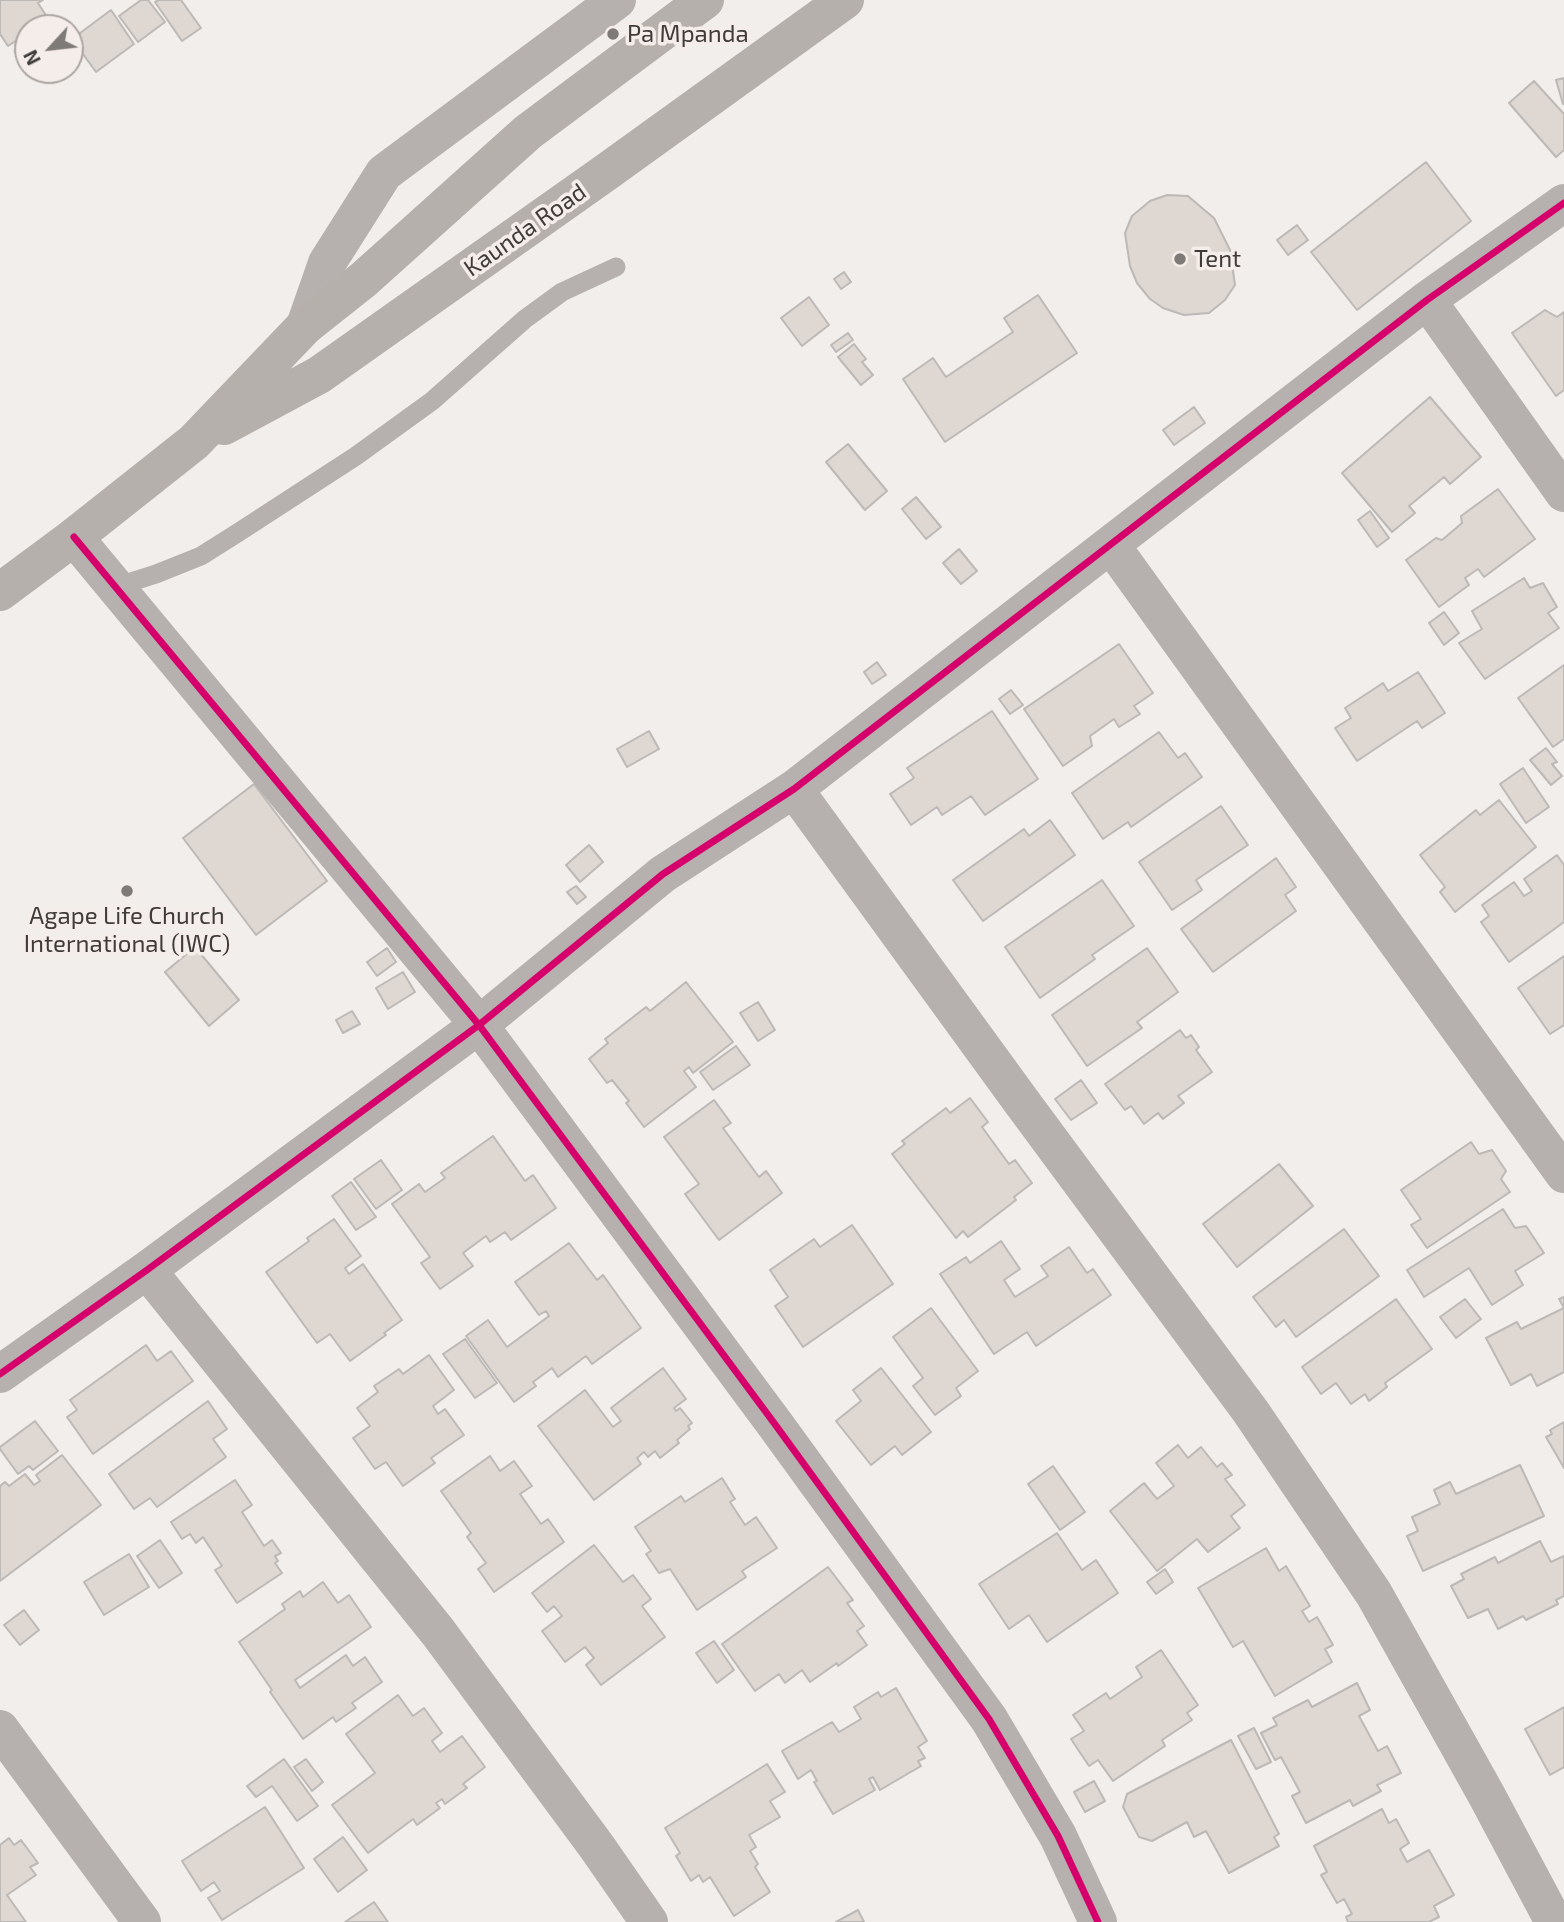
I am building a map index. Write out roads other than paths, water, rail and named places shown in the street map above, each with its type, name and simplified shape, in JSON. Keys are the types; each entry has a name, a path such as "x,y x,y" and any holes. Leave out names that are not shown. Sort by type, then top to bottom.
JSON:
{"main road":[{"name":"Kaunda Road","path":"0,592 194,442 305,326 363,280 528,132 705,0"},
{"name":"Kaunda Road","path":"194,442 319,375 606,173 845,0"}],"street":[{"path":"305,326 327,263 384,173 617,0"},
{"path":"0,1374 147,1270 479,1024 663,874 794,789 1427,300 1564,203"},
{"path":"1427,300 1564,493"},
{"path":"74,537 479,1024 769,1416 989,1719 1058,1836 1098,1922"},
{"path":"1111,545 1564,1174"},
{"path":"794,789 1251,1412 1374,1594 1488,1796 1554,1922"},
{"path":"147,1270 438,1632 649,1922"},
{"path":"0,1729 142,1922"}],"lane":[{"path":"115,587 201,556 239,532 356,456 432,401 524,319 562,292 616,267"}],"place":[{"name":"Pa Mpanda","path":"613,34"},
{"name":"Tent","path":"1180,259"},
{"name":"Agape Life Church International (IWC)","path":"127,891"}]}
